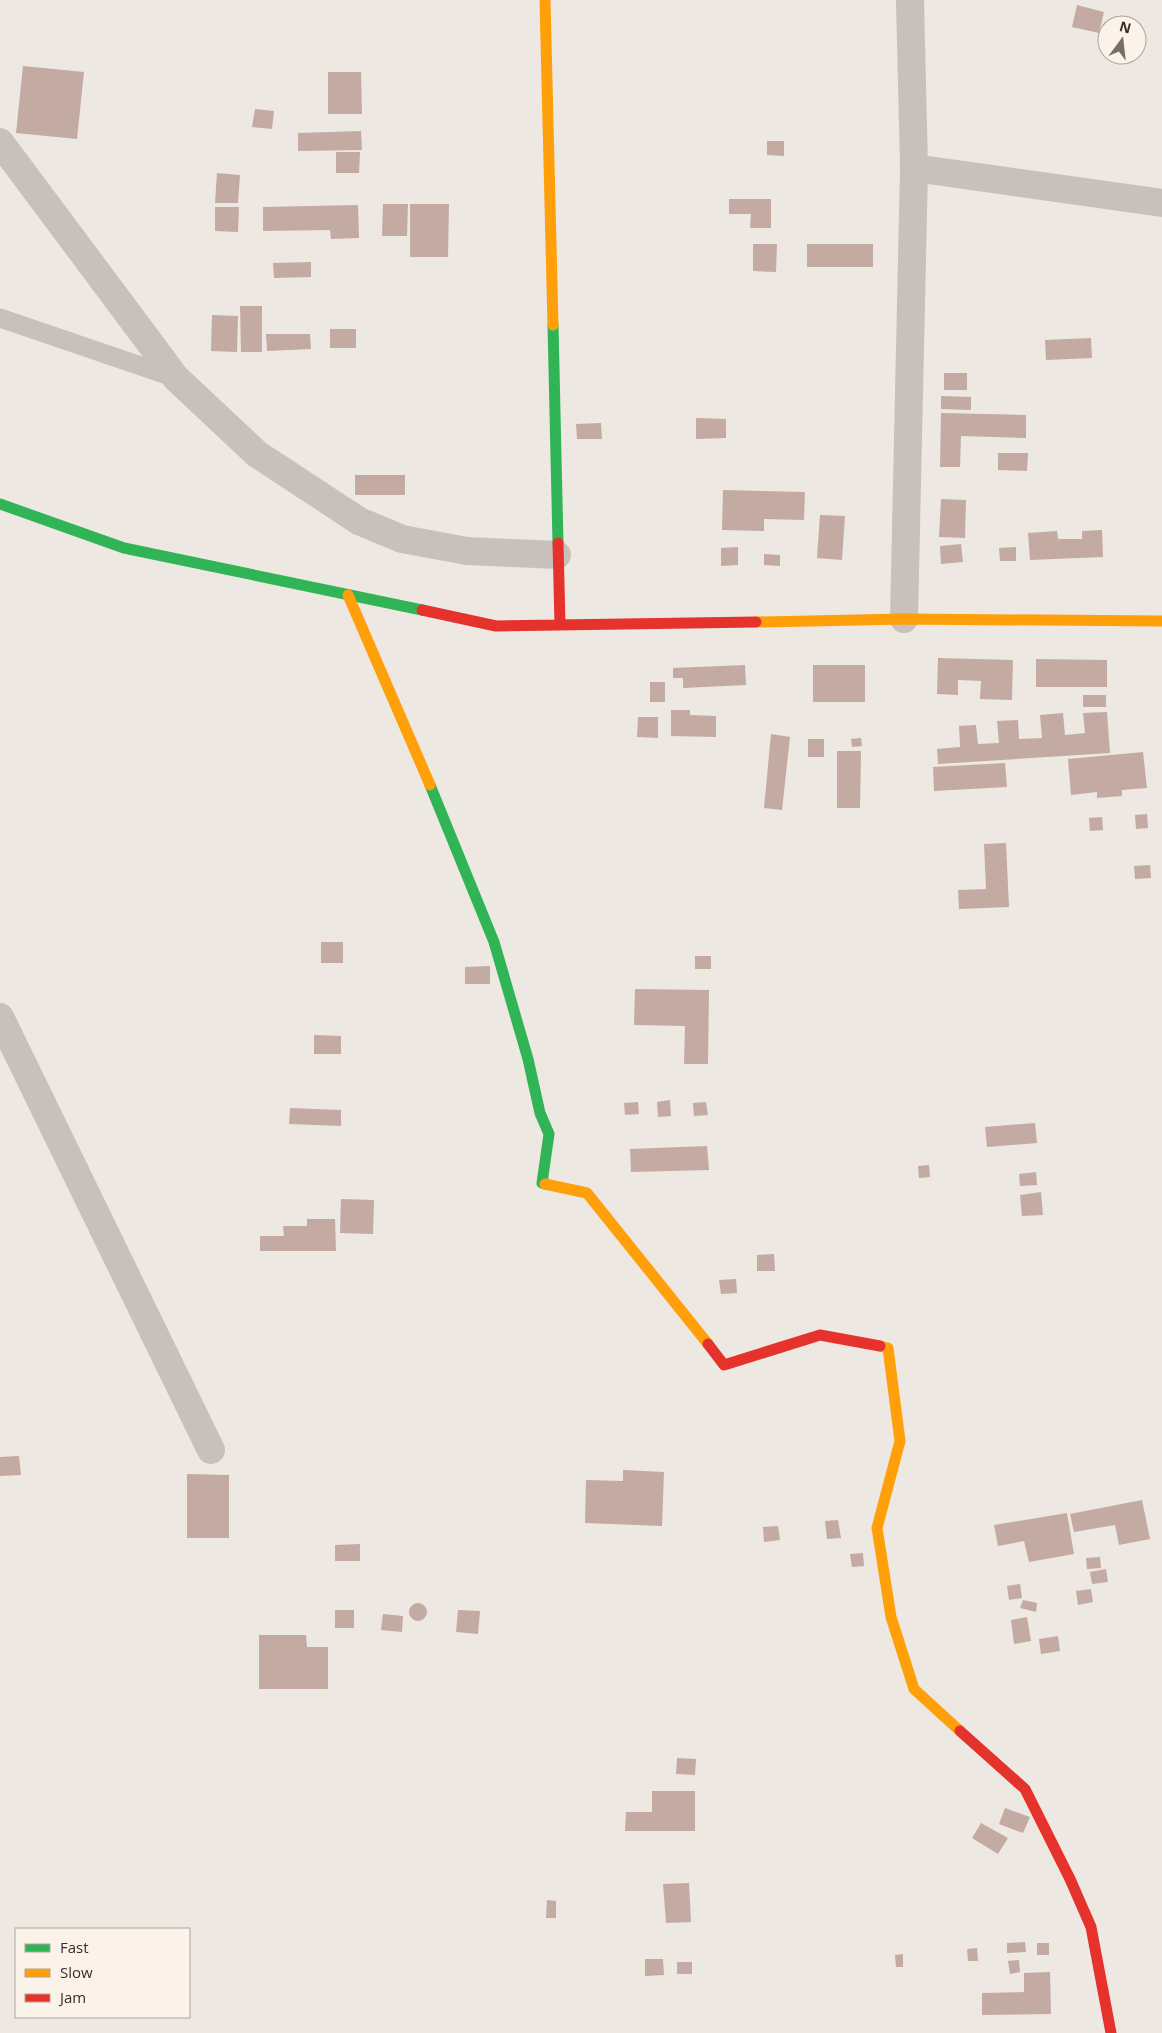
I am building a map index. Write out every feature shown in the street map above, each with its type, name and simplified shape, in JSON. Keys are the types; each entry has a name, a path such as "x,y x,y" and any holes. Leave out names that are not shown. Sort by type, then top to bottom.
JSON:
{"street":[{"path":"545,0 560,625"},
{"path":"904,619 914,168 910,0"},
{"path":"0,142 176,378 257,454 359,521 402,539 467,551 557,555"},
{"path":"914,168 1162,203"},
{"path":"0,504 124,548 496,626 904,619 1162,621"},
{"path":"348,595 470,879 494,942 528,1059 540,1113 549,1134 542,1183 587,1194 724,1365 820,1335 888,1348 900,1441 876,1528 891,1617 914,1689 1025,1789 1070,1879 1091,1927 1111,2033"},
{"path":"0,1017 211,1450"}],"lane":[{"path":"0,318 176,378"}],"building":[{"path":"1077,5 1104,12 1103,15 1097,15 1097,33 1072,27"},
{"path":"23,66 84,72 77,139 16,133"},
{"path":"328,72 361,72 362,114 328,114"},
{"path":"255,109 274,111 272,129 252,127"},
{"path":"361,131 362,150 298,151 298,133"},
{"path":"767,141 784,141 784,156 767,155"},
{"path":"336,152 360,152 359,173 336,173"},
{"path":"217,173 240,175 238,203 215,203"},
{"path":"729,199 771,199 771,228 750,228 751,214 729,214"},
{"path":"383,204 408,204 407,236 382,236"},
{"path":"410,204 449,204 448,257 410,257"},
{"path":"358,205 359,238 331,239 330,230 263,231 263,207"},
{"path":"215,207 239,207 238,232 215,231"},
{"path":"753,244 777,244 776,272 753,271"},
{"path":"807,244 873,244 873,267 807,267"},
{"path":"311,262 311,277 274,278 273,263"},
{"path":"240,306 262,306 262,352 241,352"},
{"path":"212,315 238,316 237,352 211,351"},
{"path":"330,329 356,329 356,348 330,348"},
{"path":"266,334 310,334 311,349 267,351"},
{"path":"1091,338 1092,358 1046,360 1045,340"},
{"path":"944,373 967,373 967,390 944,390"},
{"path":"941,396 971,397 971,410 941,409"},
{"path":"941,413 1026,415 1026,438 961,436 960,467 940,467"},
{"path":"696,418 726,419 726,438 696,439"},
{"path":"601,423 602,439 577,439 576,424"},
{"path":"998,453 1028,453 1027,471 998,470"},
{"path":"355,475 405,475 405,495 355,495"},
{"path":"723,490 805,492 804,520 764,519 764,531 722,530"},
{"path":"941,499 966,500 965,538 939,537"},
{"path":"820,515 845,516 842,560 817,558"},
{"path":"1102,530 1103,557 1030,560 1028,533 1057,531 1058,539 1082,539 1082,531"},
{"path":"961,544 963,562 941,564 940,546"},
{"path":"738,547 738,565 721,566 721,548"},
{"path":"1016,547 1016,561 1000,561 999,548"},
{"path":"764,554 780,555 780,566 764,565"},
{"path":"938,658 1013,660 1012,700 980,699 981,681 958,680 958,695 937,694"},
{"path":"1036,659 1107,660 1107,687 1036,687"},
{"path":"745,665 746,685 683,688 683,678 673,678 673,668"},
{"path":"813,665 865,665 865,702 813,702"},
{"path":"650,682 665,682 665,702 650,702"},
{"path":"1083,695 1106,695 1106,707 1083,707"},
{"path":"671,710 690,710 690,715 716,716 716,737 671,736"},
{"path":"1107,712 1110,753 938,764 937,749 960,747 959,726 976,725 978,744 999,743 997,721 1018,720 1019,739 1042,738 1040,715 1063,713 1065,735 1085,733 1083,713"},
{"path":"638,717 658,717 658,738 637,737"},
{"path":"771,734 790,737 782,810 764,808"},
{"path":"861,738 862,746 852,747 851,739"},
{"path":"808,739 824,739 824,757 808,757"},
{"path":"837,751 861,751 860,808 837,808"},
{"path":"1143,752 1147,788 1122,790 1122,796 1097,798 1097,792 1071,795 1068,759"},
{"path":"1005,763 1007,787 934,791 933,767"},
{"path":"1147,814 1148,828 1136,829 1135,815"},
{"path":"1102,817 1103,830 1090,831 1089,818"},
{"path":"1006,843 1009,907 959,909 958,890 986,889 984,844"},
{"path":"1150,865 1151,878 1135,879 1134,866"},
{"path":"321,942 343,942 343,963 321,963"},
{"path":"695,956 711,956 711,969 695,969"},
{"path":"490,966 490,984 465,984 465,967"},
{"path":"635,989 709,990 708,1064 684,1064 685,1026 634,1025"},
{"path":"314,1035 341,1036 341,1054 314,1054"},
{"path":"670,1100 671,1116 658,1117 657,1102"},
{"path":"638,1102 639,1114 625,1115 624,1103"},
{"path":"706,1102 708,1115 694,1116 693,1103"},
{"path":"290,1108 341,1110 341,1126 289,1124"},
{"path":"1035,1123 1037,1143 987,1147 985,1127"},
{"path":"707,1146 709,1170 631,1172 630,1149"},
{"path":"929,1165 930,1177 919,1178 918,1166"},
{"path":"1036,1172 1037,1185 1020,1186 1019,1174"},
{"path":"1041,1192 1043,1215 1022,1216 1020,1195"},
{"path":"341,1199 374,1200 373,1234 340,1233"},
{"path":"307,1219 335,1219 336,1251 260,1251 260,1236 284,1236 283,1226 307,1226"},
{"path":"774,1254 775,1271 757,1271 757,1255"},
{"path":"736,1279 737,1293 721,1294 719,1280"},
{"path":"19,1456 21,1475 0,1476 0,1457"},
{"path":"623,1470 664,1472 662,1526 585,1523 586,1480 623,1481"},
{"path":"187,1474 229,1475 229,1538 187,1538"},
{"path":"1142,1500 1150,1539 1119,1545 1115,1525 1074,1532 1070,1514"},
{"path":"1067,1513 1074,1554 1029,1562 1024,1541 998,1546 994,1525"},
{"path":"838,1520 841,1538 827,1539 825,1521"},
{"path":"778,1526 780,1540 764,1542 763,1527"},
{"path":"360,1544 360,1561 335,1561 335,1545"},
{"path":"863,1553 864,1566 852,1567 850,1554"},
{"path":"1100,1557 1101,1568 1087,1569 1086,1558"},
{"path":"1106,1569 1108,1582 1092,1584 1090,1572"},
{"path":"1020,1584 1022,1598 1009,1600 1007,1586"},
{"path":"1091,1589 1093,1602 1078,1605 1076,1591"},
{"path":"1023,1600 1037,1603 1036,1612 1020,1608"},
{"path":"418,1603 424,1606 427,1612 424,1618 418,1621 412,1618 409,1612 412,1606"},
{"path":"335,1610 354,1610 354,1628 335,1628"},
{"path":"458,1610 480,1611 478,1634 456,1632"},
{"path":"383,1614 403,1616 402,1632 381,1630"},
{"path":"1027,1617 1031,1641 1014,1644 1011,1620"},
{"path":"259,1635 306,1635 307,1647 328,1647 328,1689 259,1689"},
{"path":"1058,1636 1060,1651 1041,1654 1039,1639"},
{"path":"677,1758 696,1759 695,1775 676,1774"},
{"path":"652,1791 695,1791 695,1831 625,1831 626,1812 652,1812"},
{"path":"1005,1808 1030,1817 1023,1833 999,1824"},
{"path":"981,1823 1008,1838 998,1854 972,1838"},
{"path":"689,1883 691,1922 666,1923 663,1884"},
{"path":"547,1900 556,1901 556,1918 546,1918"},
{"path":"1025,1942 1026,1952 1007,1953 1007,1943"},
{"path":"1037,1943 1049,1943 1049,1955 1037,1955"},
{"path":"977,1948 978,1961 968,1961 967,1949"},
{"path":"903,1954 903,1967 896,1967 895,1955"},
{"path":"645,1959 663,1959 664,1975 645,1976"},
{"path":"1019,1960 1020,1972 1010,1974 1008,1961"},
{"path":"677,1962 692,1962 692,1974 677,1974"},
{"path":"1050,1972 1051,2014 982,2015 982,1993 1024,1992 1024,1973"}],"traffic: fast":[{"path":"553,325 558,543"},
{"path":"0,504 124,548 422,610"},
{"path":"430,785 494,942 528,1059 540,1113 549,1134 542,1183 545,1184"}],"traffic: slow":[{"path":"545,0 553,325"},
{"path":"348,595 430,785"},
{"path":"756,622 904,619 1162,621"},
{"path":"545,1184 587,1193 708,1344"},
{"path":"880,1346 888,1348 900,1441 877,1528 891,1617 914,1689 960,1731"}],"traffic: jam":[{"path":"558,543 560,625"},
{"path":"422,610 496,626 756,622"},
{"path":"708,1344 724,1365 820,1335 880,1346"},
{"path":"960,1731 1025,1789 1070,1879 1091,1927 1111,2033"}]}
